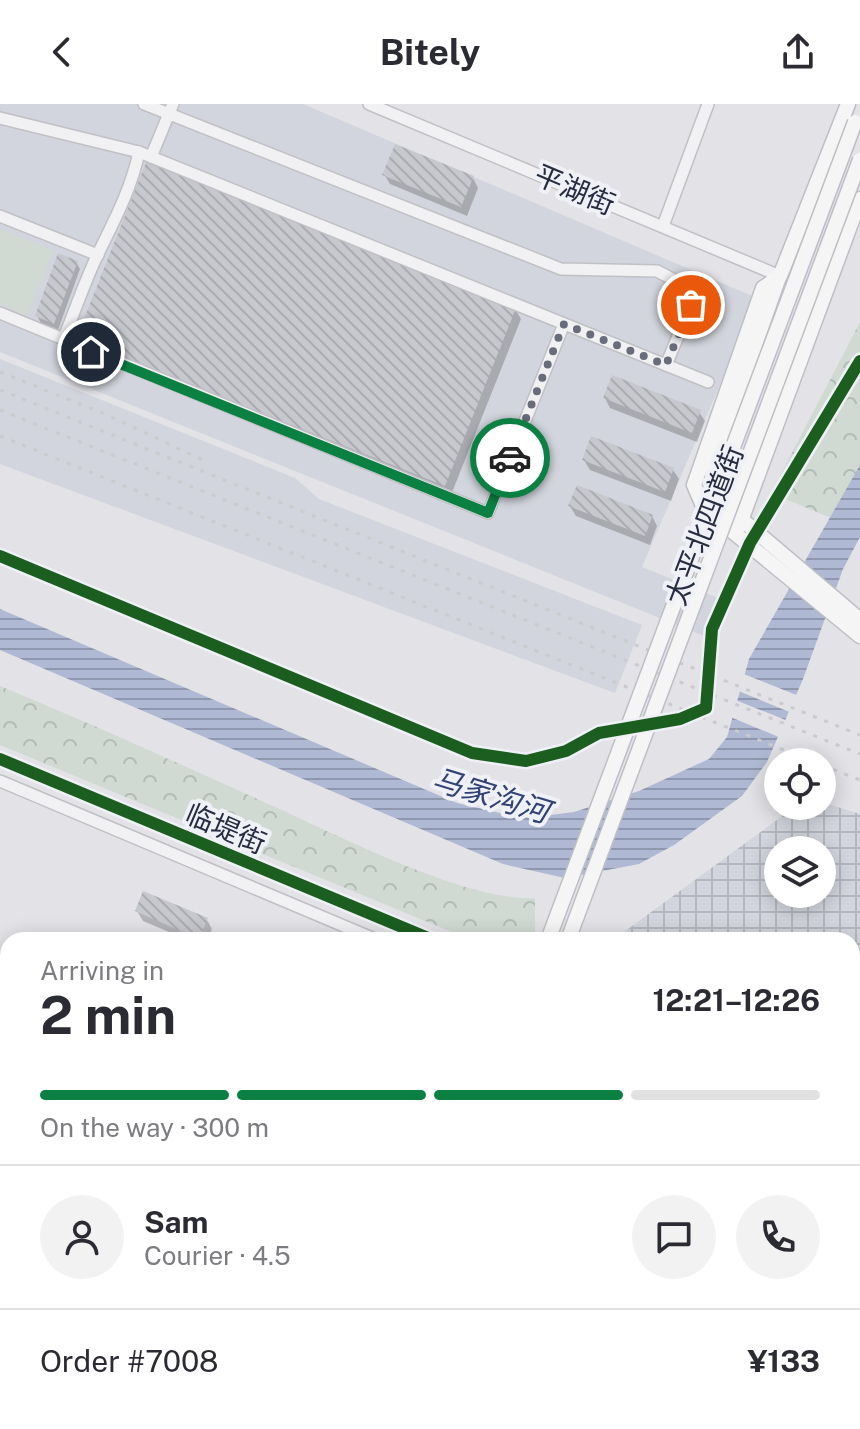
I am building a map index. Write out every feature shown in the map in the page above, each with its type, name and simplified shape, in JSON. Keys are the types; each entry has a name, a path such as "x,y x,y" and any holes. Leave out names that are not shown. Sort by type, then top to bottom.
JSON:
{"main road":[{"path":"848,104 780,276 763,288 695,478 695,492 701,504 738,527 858,629"},
{"name":"太平北四道街","path":"551,932 858,116"},
{"name":"太平北四道街","path":"571,932 860,160"},
{"path":"738,527 860,199"}],"street":[{"path":"144,104 171,109 561,269 657,271 682,284 691,305 666,365"},
{"name":"平湖街","path":"369,104 780,276"},
{"path":"663,226 708,104"},
{"path":"151,157 171,109"},
{"path":"0,118 139,152 708,382"},
{"path":"63,340 117,217 139,152"},
{"path":"0,216 98,255"},
{"path":"0,313 488,513 564,324"},
{"path":"0,556 472,753 526,761 566,751 599,733 680,719 706,708 712,629 752,539 860,361"},
{"name":"临堤街","path":"0,759 414,932"},
{"name":"临堤街","path":"0,781 358,932"}],"shaded area":[{"path":"0,104 303,104 757,298 642,567 718,598 707,637 0,352"},
{"path":"0,359 295,478 319,499 642,625 615,693 0,464"},
{"path":"836,806 860,814 860,932 624,932 777,820 836,820"}],"green space":[{"path":"0,229 53,251 27,315 0,304"},
{"path":"860,322 860,530 771,493"},
{"path":"0,686 402,864 474,889 535,898 535,932 452,932 0,745"}],"water":[{"path":"860,465 860,537 843,569 803,679 773,748 764,748 764,766 742,796 674,845 639,864 565,878 503,864 0,650 0,609 457,803 500,813 543,816 574,812 639,791 709,759 727,737 749,659"}],"pier":[{"path":"741,673 799,696 792,713 736,690"},
{"path":"733,699 788,721 781,738 728,716"}],"building":[{"path":"395,144 474,176 461,207 382,175"},
{"path":"147,160 516,308 445,486 76,339"},
{"path":"58,253 78,261 54,324 35,316"},
{"path":"612,375 701,410 692,433 603,398"},
{"path":"591,436 674,468 665,492 582,460"},
{"path":"577,485 653,515 645,536 568,506"},
{"path":"143,891 208,918 202,932 183,932 135,911"}],"railway":[{"path":"0,372 105,414 205,461"},
{"path":"0,390 860,735"},
{"path":"0,410 860,754"},
{"path":"0,436 779,748"},
{"path":"836,771 860,780"}],"cycle path":[{"path":"0,556 472,753 526,761 566,751 599,733 680,719 706,708 712,629 750,543 860,361"},
{"path":"0,759 414,932"}],"way so far":[{"path":"510,458 564,324 666,365 691,305"}],"route":[{"path":"91,352 488,513 510,458"}],"water label":[{"name":"马家沟河","path":"491,795"}]}
